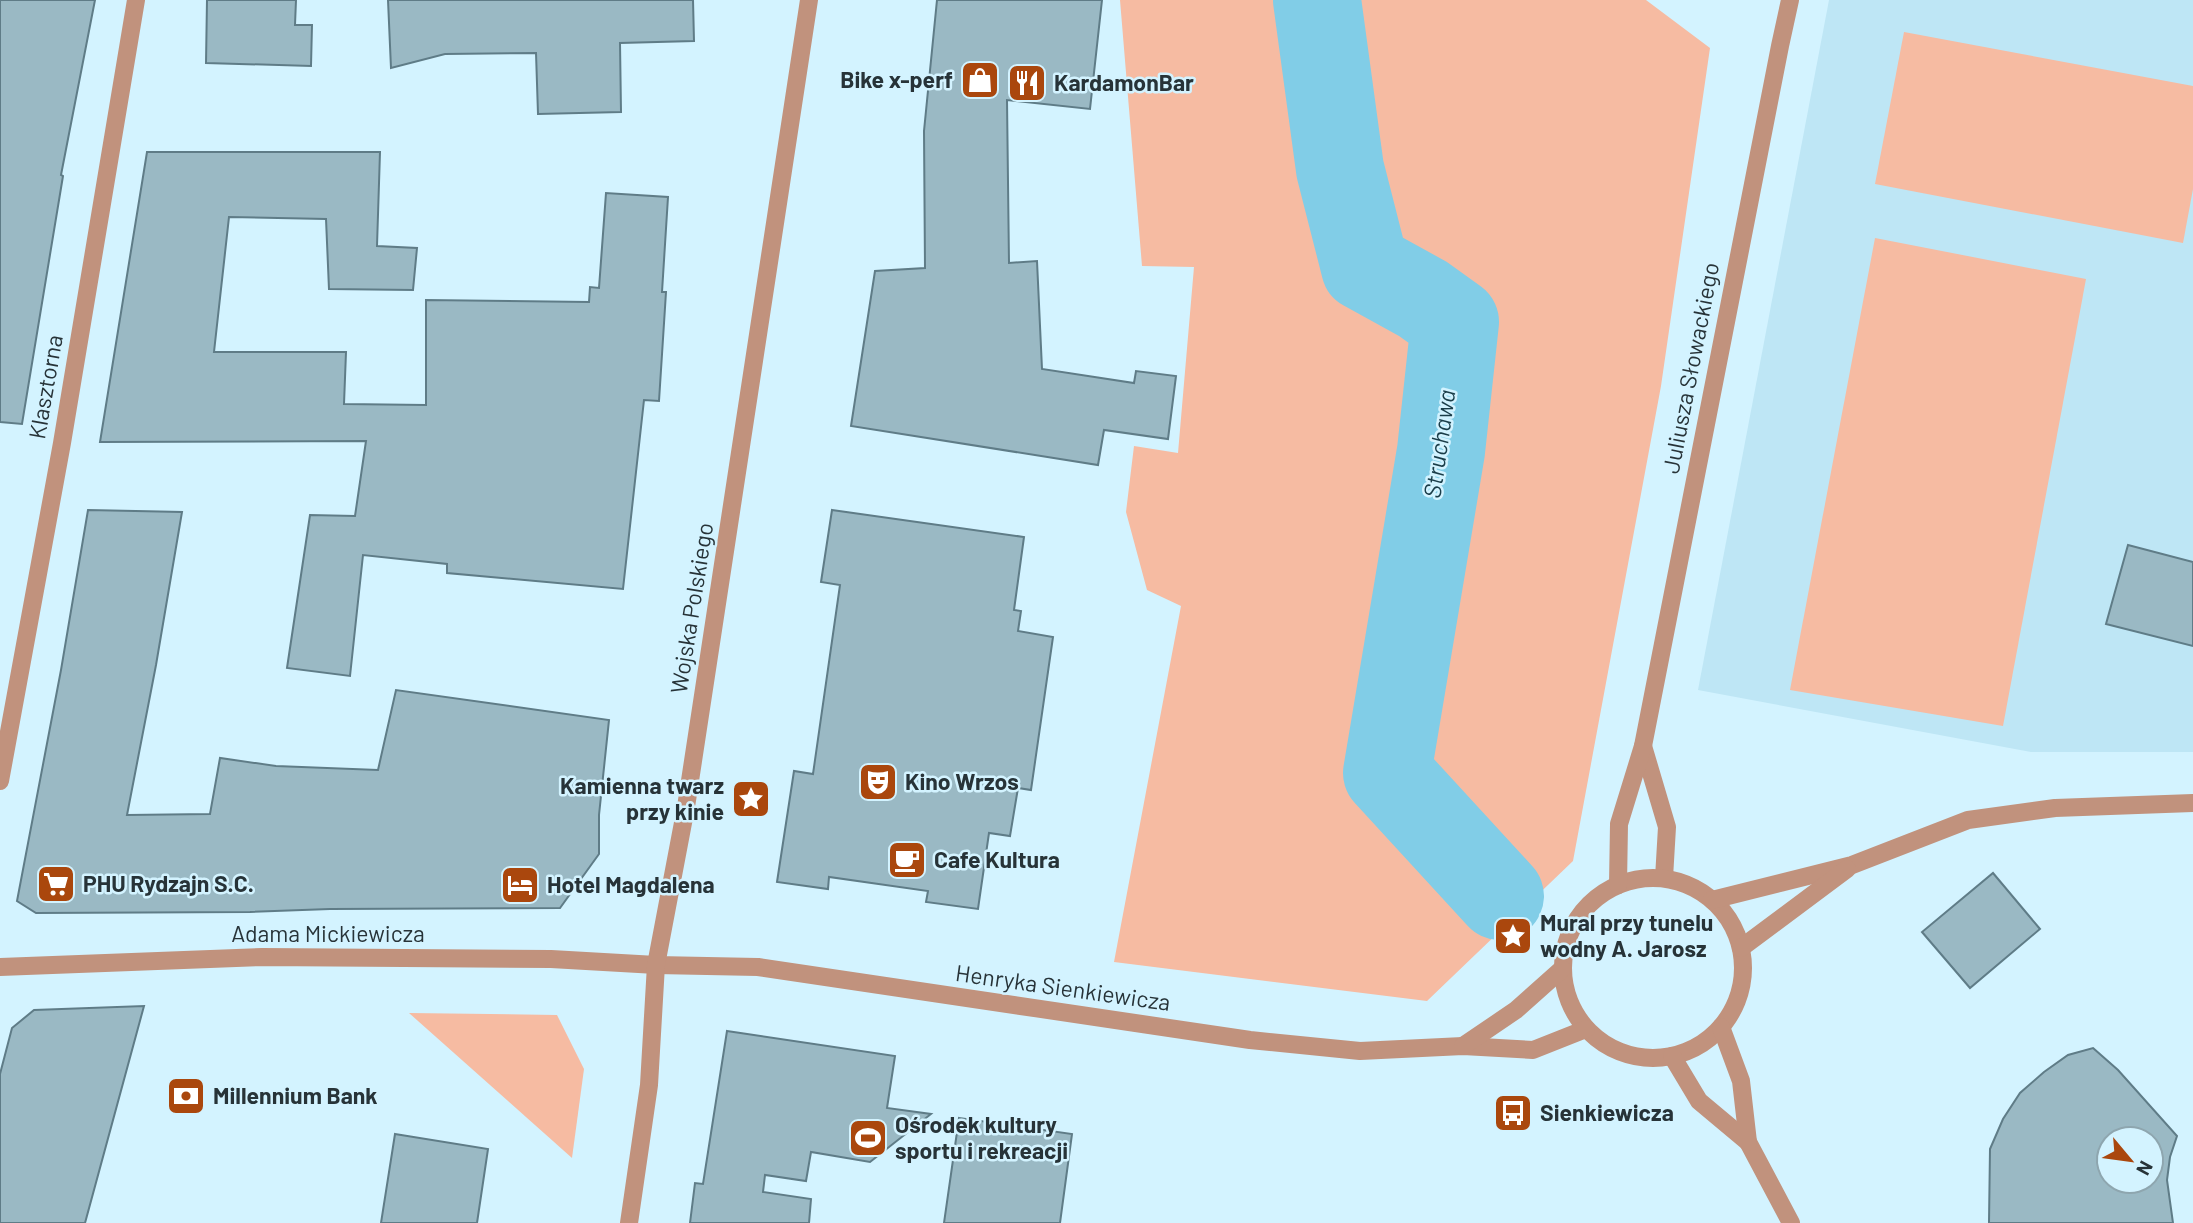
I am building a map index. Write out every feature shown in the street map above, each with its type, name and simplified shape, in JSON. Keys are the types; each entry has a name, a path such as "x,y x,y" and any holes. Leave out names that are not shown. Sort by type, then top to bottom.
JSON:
{"street":[{"name":"Klasztorna","path":"0,781 62,443 136,0"},
{"name":"Wojska Polskiego","path":"629,1223 649,1084 656,965 685,817 809,0"},
{"name":"Juliusza Słowackiego","path":"1618,885 1619,824 1643,746 1790,0"},
{"name":"Juliusza Słowackiego","path":"1643,746 1667,827 1664,878"},
{"path":"1712,900 1852,864 1968,820 2055,808 2193,803"},
{"path":"1741,948 1852,864"},
{"path":"1641,878 1664,878 1682,882 1698,890 1712,900 1730,921 1741,948 1743,976 1736,1003 1721,1027 1699,1046 1672,1056 1648,1058 1625,1055 1604,1044 1586,1029 1569,1001 1562,969 1569,934 1588,904 1618,885 1641,878"},
{"name":"Adama Mickiewicza","path":"0,967 262,957 551,959 656,965"},
{"name":"Henryka Sienkiewicza","path":"656,965 758,967 1264,1041 1360,1051 1463,1045 1533,1049 1586,1029"},
{"path":"1463,1045 1516,1010 1562,969"},
{"path":"1721,1027 1741,1081 1748,1142 1791,1223"},
{"path":"1672,1056 1699,1101 1748,1142"}],"shaded area":[{"path":"1120,0 1646,0 1710,48 1661,386 1573,861 1427,1001 1114,962 1181,606 1147,590 1126,512 1134,446 1178,453 1194,267 1142,266"},
{"path":"1829,0 2193,0 2193,752 2031,752 1698,690"},
{"path":"1904,32 2193,86 2193,189 2183,243 1875,184"},
{"path":"1875,238 2086,279 2003,726 1790,690"},
{"path":"409,1013 557,1015 584,1069 572,1158"}],"building":[{"path":"0,0 95,0 61,175 63,176 22,424 0,422"},
{"path":"207,0 296,0 295,25 312,25 311,66 206,63"},
{"path":"388,0 693,0 694,41 620,43 621,112 538,114 536,53 445,54 391,68"},
{"path":"937,0 1102,0 1090,109 1007,100 1009,263 1037,261 1042,369 1134,383 1136,371 1176,376 1168,439 1104,430 1098,465 851,426 875,271 925,268 924,131"},
{"path":"147,152 380,152 377,246 417,248 413,290 329,289 326,219 229,217 214,352 346,352 344,404 426,405 426,300 589,302 590,287 599,288 606,193 668,197 662,292 666,292 659,401 644,400 623,589 447,573 447,564 363,555 350,676 287,668 310,515 355,516 366,441 100,442"},
{"path":"88,510 182,512 127,815 210,814 220,758 276,766 378,770 396,690 609,720 599,815 599,854 560,908 36,913 17,901"},
{"path":"832,510 1024,537 1014,610 1021,611 1018,631 1053,637 1031,790 1018,788 1010,836 989,833 978,909 926,902 928,891 829,877 828,889 777,882 794,771 813,774 840,585 821,582"},
{"path":"2128,545 2193,562 2193,646 2106,624"},
{"path":"1993,873 2040,929 1970,988 1922,932"},
{"path":"144,1006 85,1223 0,1223 0,1074 12,1028 34,1010"},
{"path":"727,1031 895,1056 887,1108 931,1114 870,1162 811,1152 806,1181 765,1175 763,1192 811,1199 809,1223 690,1223 695,1183 703,1184"},
{"path":"2093,1048 2118,1070 2177,1136 2170,1157 2167,1180 2173,1223 1989,1223 1990,1149 2003,1119 2020,1093 2068,1055"},
{"path":"959,1118 1072,1134 1060,1223 944,1223"},
{"path":"395,1134 488,1149 477,1223 381,1223"}],"waterway":[{"name":"Struchawa","path":"1317,0 1340,169 1365,267 1423,299 1455,322 1441,451 1387,773 1500,896"}],"place":[{"name":"Bike x-perf","path":"980,80"},
{"name":"KardamonBar","path":"1027,83"},
{"name":"Kino Wrzos","path":"878,782"},
{"name":"Kamienna twarz przy kinie","path":"751,799"},
{"name":"Cafe Kultura","path":"907,860"},
{"name":"PHU Rydzajn S.C.","path":"56,884"},
{"name":"Hotel Magdalena","path":"520,885"},
{"name":"Mural przy tunelu wodny A. Jarosz","path":"1513,936"},
{"name":"Millennium Bank","path":"186,1096"},
{"name":"Sienkiewicza","path":"1513,1113"},
{"name":"Ośrodek kultury sportu i rekreacji","path":"868,1138"}]}
